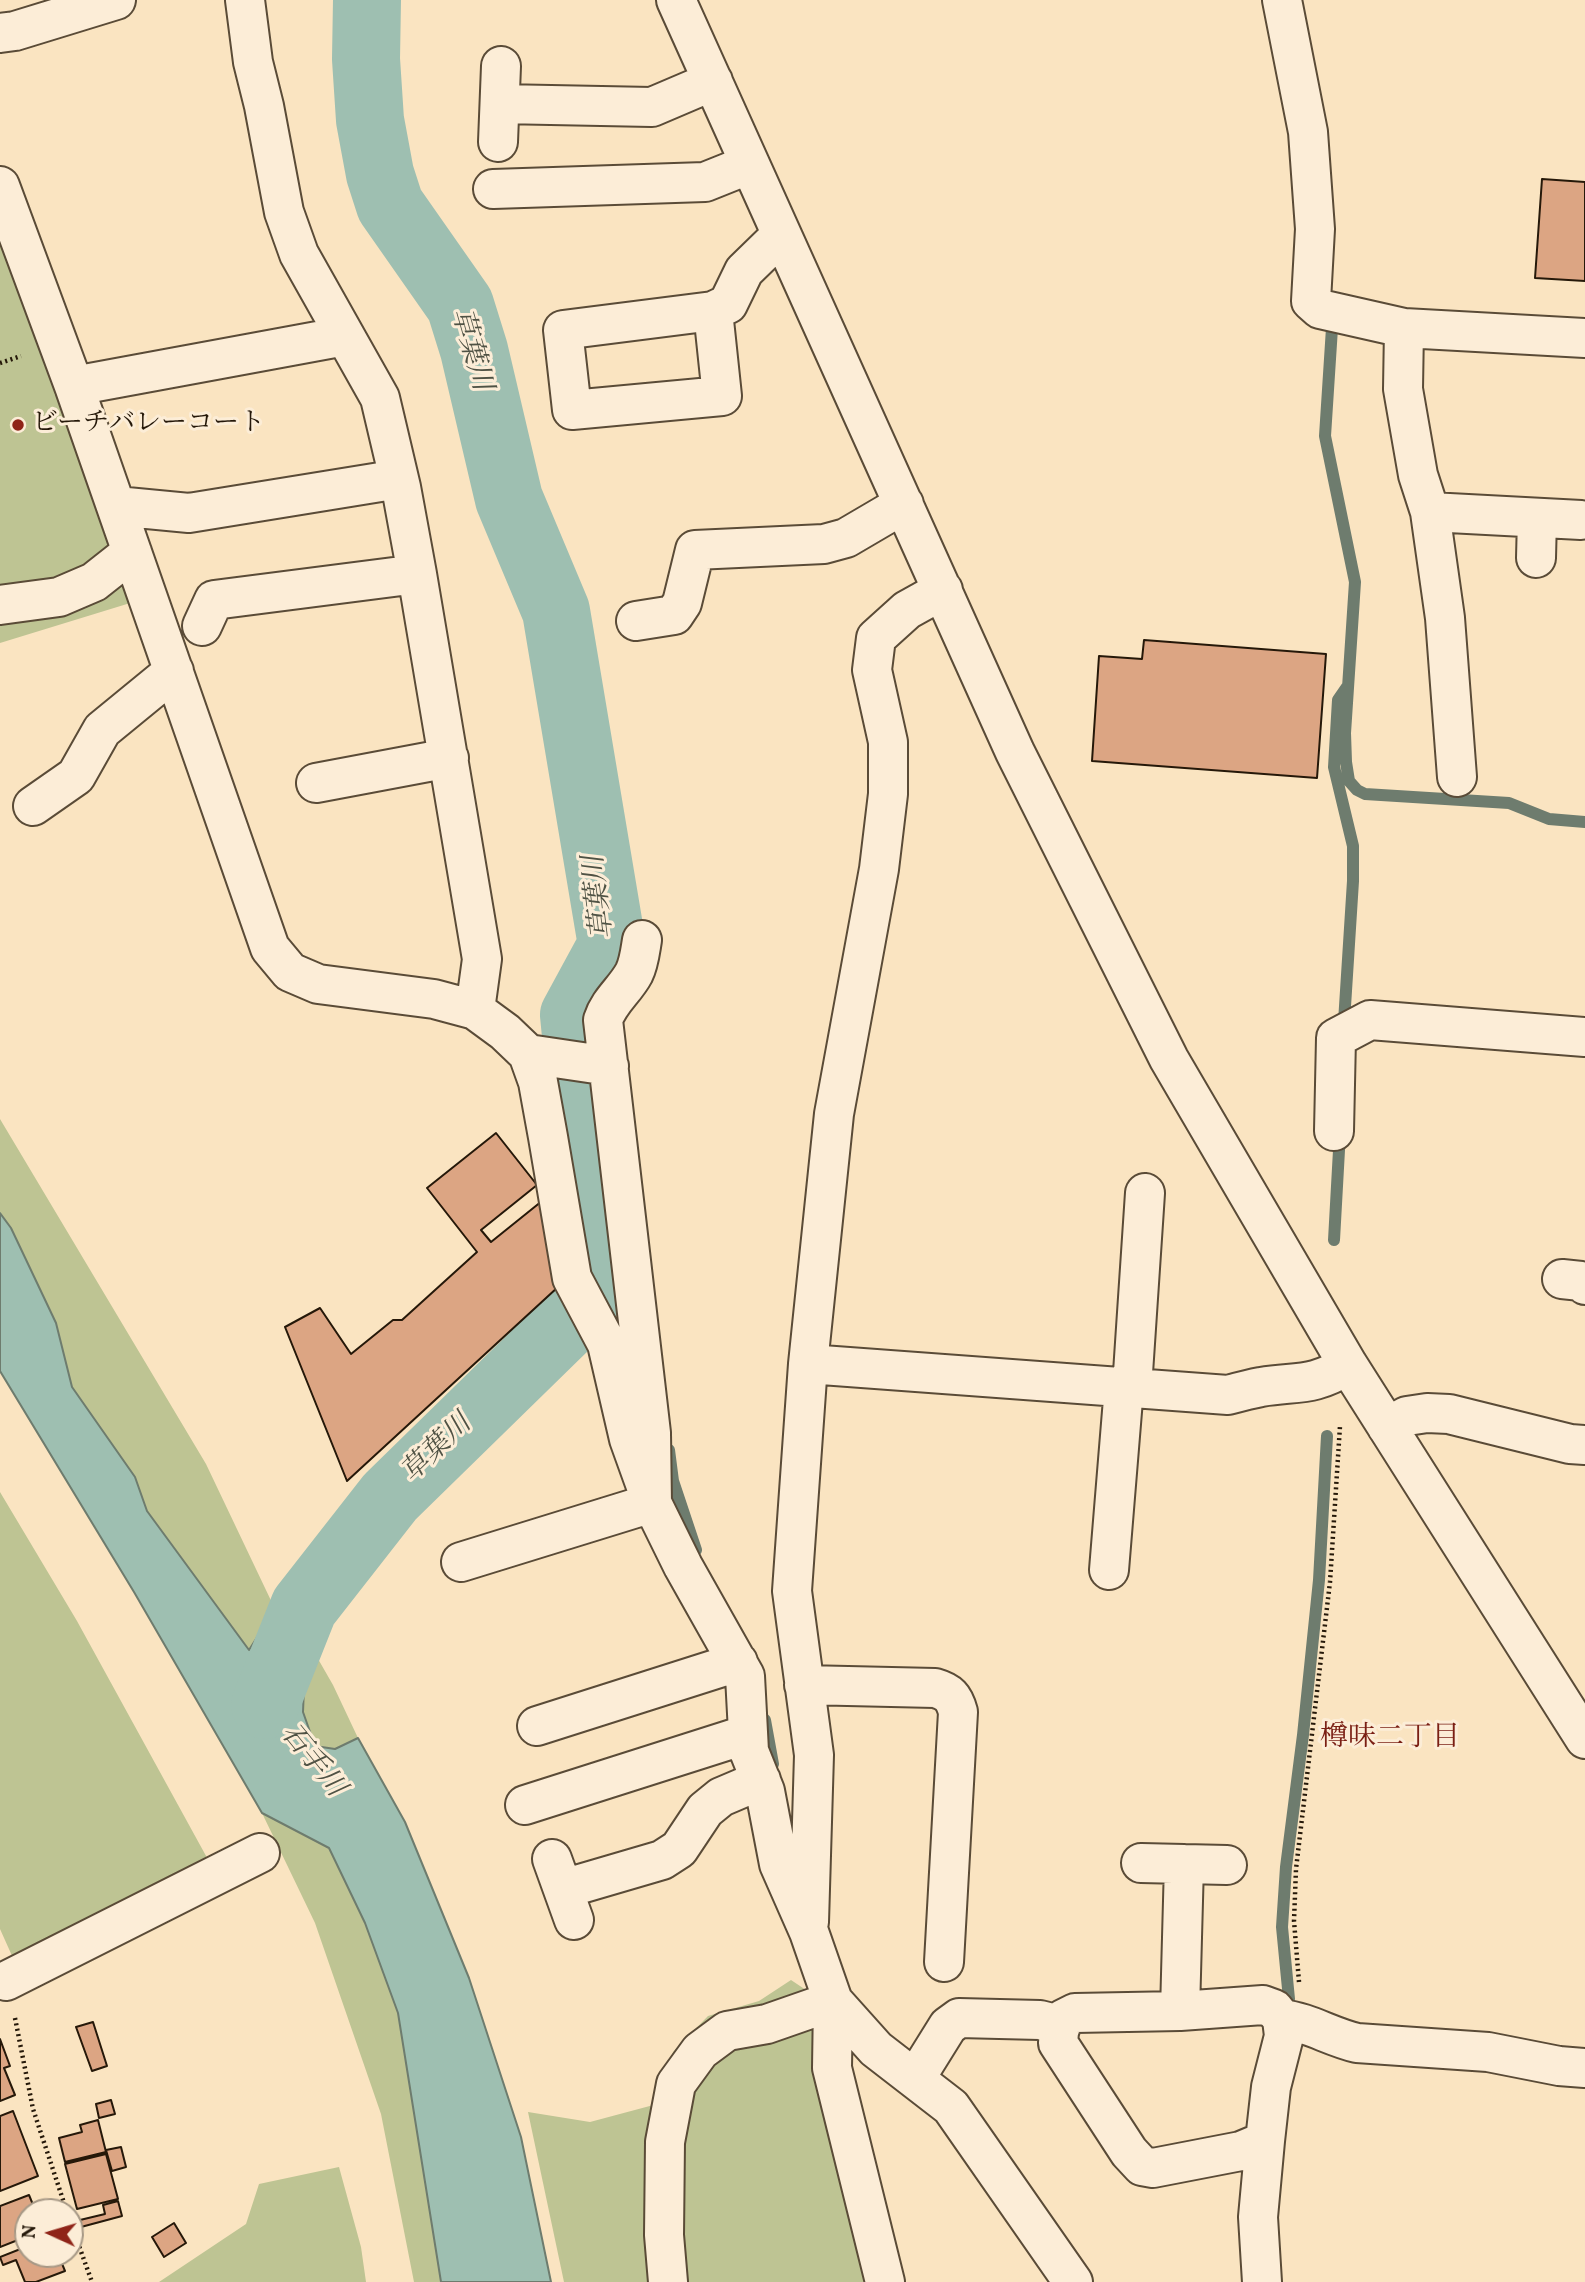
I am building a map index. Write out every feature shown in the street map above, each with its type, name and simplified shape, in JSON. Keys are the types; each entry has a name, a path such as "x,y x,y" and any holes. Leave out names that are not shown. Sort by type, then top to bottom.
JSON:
{"street":[{"path":"0,33 15,31 116,0"},
{"path":"245,0 253,62 284,212 299,254 380,398 399,479 482,959 475,1010"},
{"path":"676,0 1015,752 1169,1059 1348,1366 1585,1739"},
{"path":"1282,0 1308,132 1315,229 1311,301 1320,309 1404,328 1585,338"},
{"path":"498,142 501,66"},
{"path":"500,104 652,107 713,81"},
{"path":"493,190 705,182 750,164"},
{"path":"2,195 74,386 271,948 290,972 318,984 434,999 475,1010 540,1056 603,1065"},
{"path":"713,311 728,304 744,271 781,235"},
{"path":"1404,328 1403,389 1418,475 1430,512 1446,618 1457,777"},
{"path":"74,386 345,336"},
{"path":"116,506 189,513 399,479"},
{"path":"636,621 674,615 682,603 695,550 824,544 846,538 904,504"},
{"path":"1430,512 1581,520"},
{"path":"1536,558 1537,518"},
{"path":"0,605 59,597 94,582 132,552"},
{"path":"202,626 214,600 417,574"},
{"path":"809,1932 814,1755 792,1591 808,1364 834,1114 879,869 888,794 888,742 872,670 876,638 907,610 943,590"},
{"path":"33,806 76,776 103,730 174,671"},
{"path":"316,783 449,758"},
{"path":"642,940 633,975 607,1008 603,1020 603,1065 651,1433 652,1503"},
{"path":"1334,1130 1336,1038 1370,1020 1585,1038"},
{"path":"540,1056 538,1082 572,1278 607,1344 629,1439 652,1503 683,1566 745,1675 749,1751 765,1791 779,1864 809,1932 833,2001 832,2068 885,2282"},
{"path":"1109,1570 1145,1193"},
{"path":"808,1364 1228,1395 1261,1387 1302,1384 1327,1378 1348,1366"},
{"path":"1387,1427 1407,1416 1449,1414 1585,1446"},
{"path":"461,1562 652,1503"},
{"path":"537,1727 738,1662"},
{"path":"804,1685 934,1688 948,1692 955,1700 958,1712 944,1962"},
{"path":"525,1805 748,1734"},
{"path":"563,1889 662,1860 679,1849 698,1820 721,1797 761,1780"},
{"path":"6,1981 260,1853"},
{"path":"1141,1863 1227,1865"},
{"path":"1180,2011 1184,1864"},
{"path":"833,2001 876,2049 951,2107 1073,2282"},
{"path":"668,2282 664,2235 665,2142 676,2084 700,2051 727,2031 767,2024 833,2001"},
{"path":"1265,2141 1241,2151 1153,2168 1142,2166 1129,2152 1058,2043 1063,2019 1074,2013 1180,2011 1264,2005 1290,2020 1357,2043 1488,2052 1559,2066 1585,2068"},
{"path":"915,2079 948,2026 959,2018 1040,2020 1060,2025"},
{"path":"1262,2282 1258,2217 1265,2141 1271,2087 1290,2020"}],"path":[{"path":"1290,2020 1299,1980 1294,1921 1296,1868 1330,1582 1337,1443 1348,1366"},
{"path":"6,1981 33,2109 62,2198"},
{"path":"84,2260 92,2282"}],"green space":[{"path":"0,242 140,600 0,643"},
{"path":"0,1119 206,1464 275,1609 249,1651 147,1511 135,1477 72,1387 56,1323 11,1228 0,1213"},
{"path":"0,1492 77,1621 211,1865 13,1958 0,1929"},
{"path":"306,1638 333,1685 358,1738 335,1749 316,1746 303,1712"},
{"path":"262,1813 329,1848 365,1923 398,2013 441,2282 414,2282 381,2114 315,1923"},
{"path":"791,1980 809,1992 869,2282 564,2282 528,2112 590,2122 661,2103 673,2052 708,2016 759,2001"},
{"path":"339,2167 361,2247 366,2282 159,2282 246,2224 259,2184"}],"water":[{"name":"石手川","path":"0,1213 11,1228 56,1323 72,1387 135,1477 147,1511 249,1650 275,1609 306,1638 303,1712 315,1746 335,1749 358,1738 405,1822 469,1978 521,2137 551,2282 441,2282 398,2013 365,1923 329,1848 262,1813 134,1592 0,1371"}],"building":[{"path":"1542,179 1585,182 1585,281 1535,278"},
{"path":"1144,640 1326,654 1317,778 1092,761 1099,656 1142,659"},
{"path":"496,1133 537,1185 481,1230 491,1242 542,1201 558,1287 347,1481 285,1327 320,1308 351,1354 393,1320 402,1320 477,1252 427,1188"},
{"path":"93,2022 107,2066 92,2071 76,2027"},
{"path":"0,2039 10,2066 4,2068 15,2095 0,2101"},
{"path":"111,2100 115,2114 99,2118 96,2104"},
{"path":"13,2111 38,2176 0,2191 0,2116"},
{"path":"98,2120 106,2152 65,2162 59,2138 82,2132 80,2125"},
{"path":"121,2147 126,2167 112,2171 106,2150"},
{"path":"106,2154 118,2199 84,2207 84,2198 74,2198 65,2164"},
{"path":"14,2201 14,2242 0,2247 0,2206"},
{"path":"118,2201 122,2216 84,2226 84,2219 105,2214 103,2205"},
{"path":"174,2223 186,2243 164,2257 152,2237"},
{"path":"14,2252 14,2261 3,2265 0,2257"},
{"path":"19,2268 64,2268 65,2271 36,2282 25,2282"}],"waterway":[{"name":"草葉川","path":"265,1705 304,1607 390,1497 567,1324 600,1282 574,1015 612,945 556,611 509,499 474,350 460,305 390,205 380,174 370,120 366,59 367,0"},
{"path":"1332,328 1325,436 1355,582 1345,733 1349,781 1365,794 1509,803 1549,819 1585,822"},
{"path":"1344,1022 1353,846 1334,767 1338,700 1347,687"},
{"path":"598,972 604,985"},
{"path":"1334,1240 1340,1132"},
{"path":"1289,1999 1282,1927 1286,1867 1319,1580 1327,1436"},
{"path":"669,1450 673,1481 696,1550"},
{"path":"765,1720 773,1764"}],"place":[{"name":"ビーチバレーコート","path":"18,425"}],"district":[{"name":"樽味二丁目","path":"1390,1740"}]}
